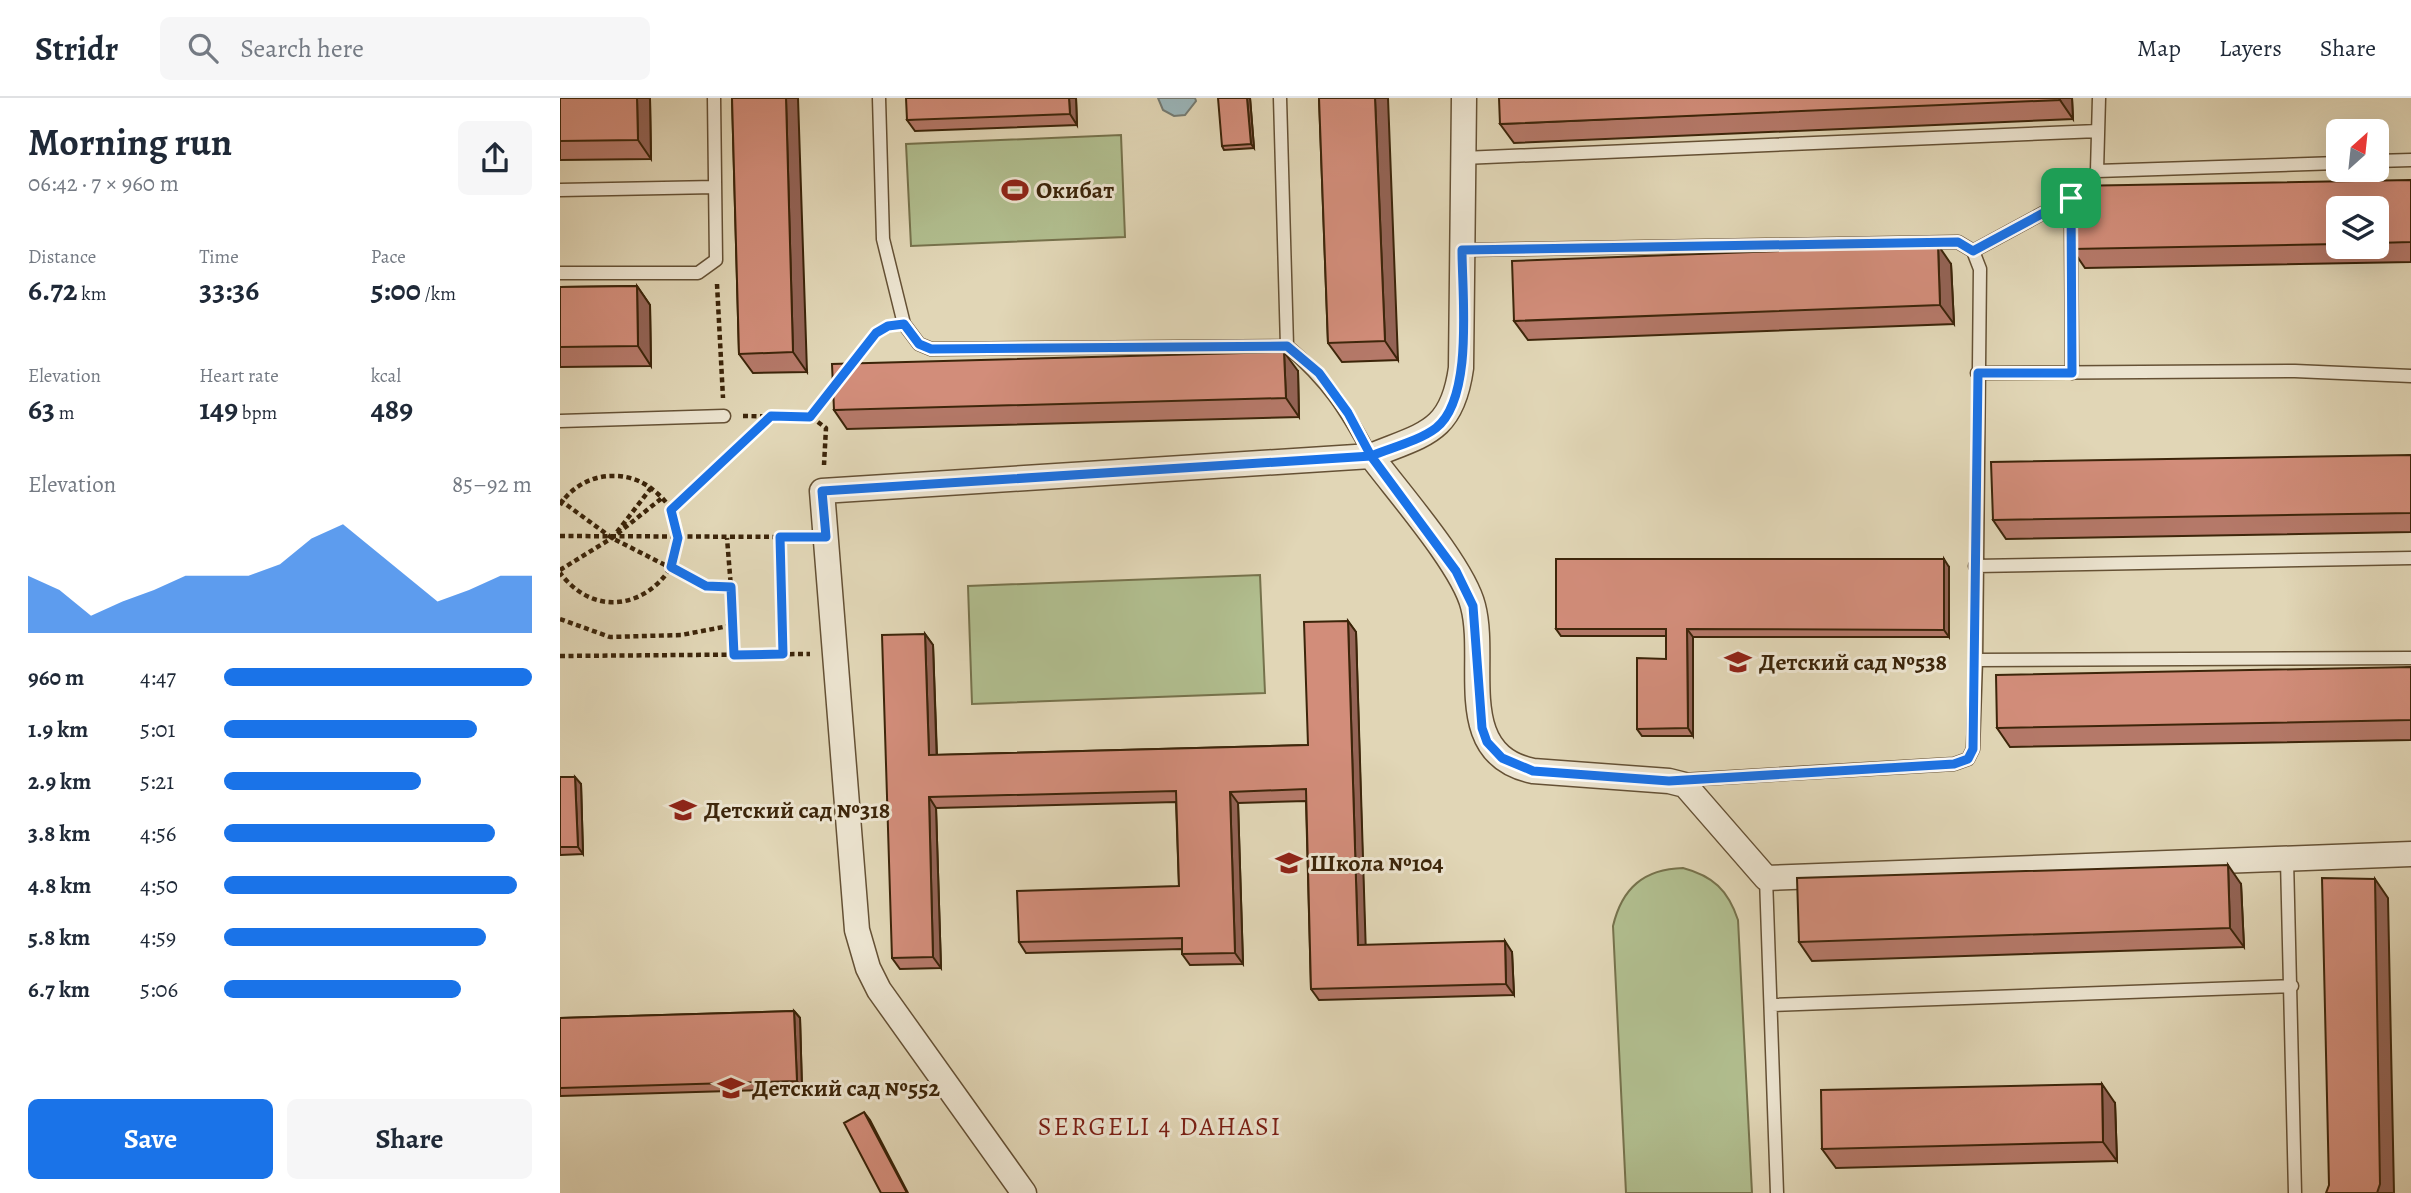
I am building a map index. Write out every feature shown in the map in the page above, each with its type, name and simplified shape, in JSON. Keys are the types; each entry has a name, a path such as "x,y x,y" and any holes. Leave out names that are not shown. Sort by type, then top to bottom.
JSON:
{"street":[{"path":"1024,1193 879,990 868,968 858,930 822,491 1371,456 1435,429 1453,402 1461,368 1464,98"},
{"path":"1371,456 1456,571 1473,606 1480,716 1487,742 1494,751 1512,764 1533,771 1669,781 1685,785 1766,878 2411,854"}],"lane":[{"path":"560,273 698,273 716,260 713,98"},
{"path":"879,98 883,239 904,324 919,344 931,349 1287,346 1319,373 1348,413 1371,456"},
{"path":"1280,98 1287,346"},
{"path":"1973,251 2071,198 2097,171 2099,98"},
{"path":"1463,158 2098,131"},
{"path":"2389,161 2411,160"},
{"path":"2097,171 2326,163"},
{"path":"560,190 715,187"},
{"path":"2071,198 2072,373"},
{"path":"1462,250 1958,242 1973,251 1980,268 1976,660 1973,749 1968,759 1954,764 1669,781"},
{"path":"1978,373 2295,371 2411,376"},
{"path":"560,421 724,416"},
{"path":"1975,566 2411,558"},
{"path":"1976,660 2411,658"},
{"path":"2287,859 2295,1193"},
{"path":"1766,878 1777,1193"},
{"path":"1772,1005 2292,986"}],"path":[{"path":"716,260 724,416 810,417 826,428 822,491"},
{"path":"810,417 876,333 888,326 904,324"},
{"path":"671,510 771,416"},
{"path":"662,498 612,538 560,572 570,586 585,596 603,602 621,603 652,590 671,567 678,538 671,510 662,498 651,488 624,476 609,475 591,479 575,488 561,502 612,538 671,567 706,586 731,587"},
{"path":"612,538 651,488"},
{"path":"560,536 826,537"},
{"path":"780,537 783,654"},
{"path":"727,538 734,655"},
{"path":"560,618 610,637 681,635 734,625"},
{"path":"560,656 836,654"}],"green space":[{"name":"Окибат","path":"1121,135 1125,237 911,246 906,144"},
{"path":"1260,575 1265,693 972,704 968,586"},
{"path":"1683,868 1703,875 1718,886 1729,900 1738,920 1752,1193 1626,1193 1613,926 1622,901 1637,883 1657,872"}],"water":[{"path":"1158,98 1195,98 1196,101 1185,115 1174,116 1163,110"}],"building":[{"path":"560,98 637,98 638,140 560,141"},
{"path":"732,98 786,98 793,352 739,354"},
{"path":"906,98 1069,98 1070,114 907,120"},
{"path":"1218,98 1247,98 1251,144 1222,146"},
{"path":"1319,98 1375,98 1385,341 1328,343"},
{"path":"1499,98 2059,98 2060,100 1500,124"},
{"path":"2411,180 2411,242 2389,243 2389,196 2326,196 2326,244 2072,249 2070,186"},
{"path":"1938,245 1940,305 1514,321 1512,261"},
{"path":"637,286 638,346 560,347 560,287"},
{"path":"1284,352 1286,398 834,410 832,364"},
{"path":"2411,455 2411,513 1993,520 1991,462"},
{"path":"1556,559 1944,559 1944,630 1687,629 1688,728 1637,729 1637,658 1666,659 1666,629 1556,629"},
{"path":"1348,621 1358,945 1505,941 1506,984 1311,989 1306,789 1230,792 1235,953 1182,954 1182,938 1019,942 1017,891 1179,886 1176,791 929,797 933,957 892,958 882,635 925,634 929,755 1308,745 1304,622"},
{"path":"2411,667 2411,720 1997,728 1996,675"},
{"path":"560,777 575,777 578,847 560,847"},
{"path":"2228,865 2230,928 1799,942 1797,878"},
{"path":"2322,878 2375,879 2380,1184 2377,1193 2326,1193 2329,1185"},
{"path":"794,1011 797,1081 560,1088 560,1018"},
{"path":"2102,1084 2103,1142 1822,1149 1821,1090"},
{"path":"864,1112 907,1193 881,1193 844,1123"}],"place":[{"name":"Окибат","path":"1015,190"},
{"name":"Детский сад №538","path":"1738,662"},
{"name":"Детский сад №318","path":"683,810"},
{"name":"Школа №104","path":"1289,863"},
{"name":"Детский сад №552","path":"731,1088"}],"district":[{"name":"SERGELI 4 DAHASI","path":"1160,1126"}],"route":[{"path":"2071,198 1973,251 1958,242 1462,250 1459,384 1447,415 1435,429 1371,456 822,491 826,537 780,537 783,654 734,655 731,587 706,586 671,567 678,538 671,510 771,416 810,417 876,333 888,326 904,324 919,344 931,349 1287,346 1319,373 1348,413 1371,456 1456,571 1473,606 1482,728 1487,742 1502,758 1533,771 1669,781 1954,764 1968,759 1973,749 1978,373 2072,373 2071,198"}]}
